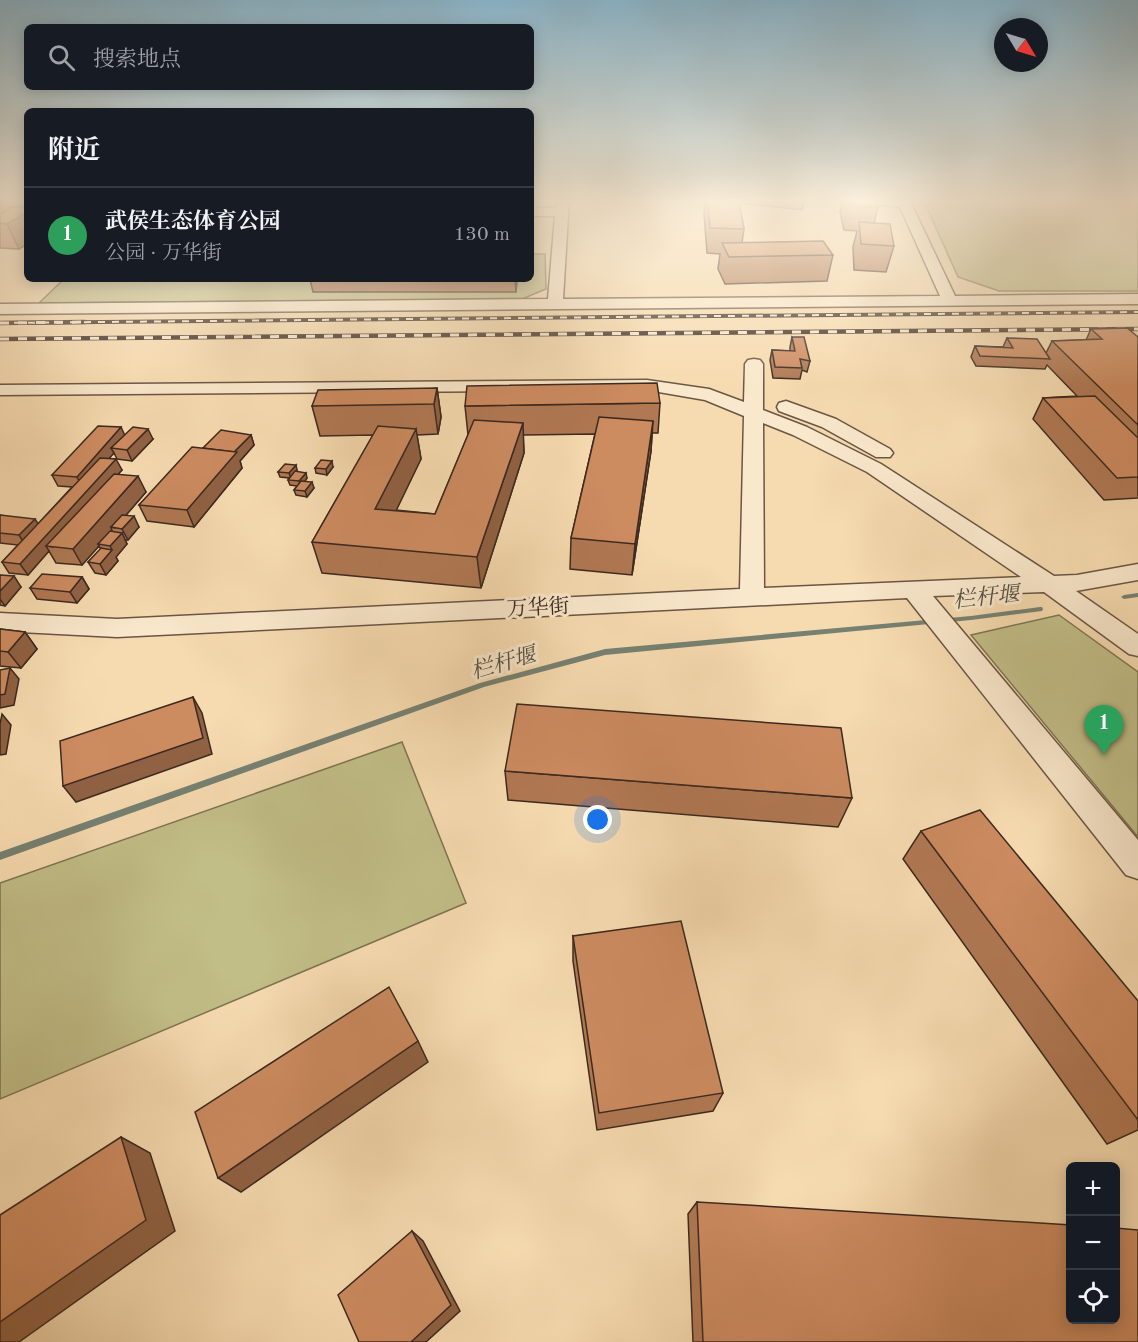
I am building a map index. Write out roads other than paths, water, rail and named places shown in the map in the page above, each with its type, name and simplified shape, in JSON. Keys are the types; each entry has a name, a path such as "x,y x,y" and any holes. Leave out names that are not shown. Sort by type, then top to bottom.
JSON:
{"street":[{"path":"555,304 558,262"},
{"path":"932,262 950,301"},
{"path":"0,309 1138,299"},
{"path":"752,597 754,364"},
{"path":"0,373 635,366 718,381 800,430 874,468 1049,584 1138,647"},
{"path":"0,390 595,384 647,385 709,394 829,423 891,457 1138,625"},
{"name":"万华街","path":"0,622 117,628 1077,583 1138,572"},
{"path":"913,589 1138,864"}],"waterway":[{"name":"栏杆堰","path":"1124,597 1138,595"},
{"name":"栏杆堰","path":"0,856 483,685 605,652 971,618 1040,609"}],"railway":[{"path":"85,322 0,323 1138,312"},
{"path":"0,339 1138,329"}],"place":[{"name":"武侯生态体育公园","path":"1104,755"}]}
